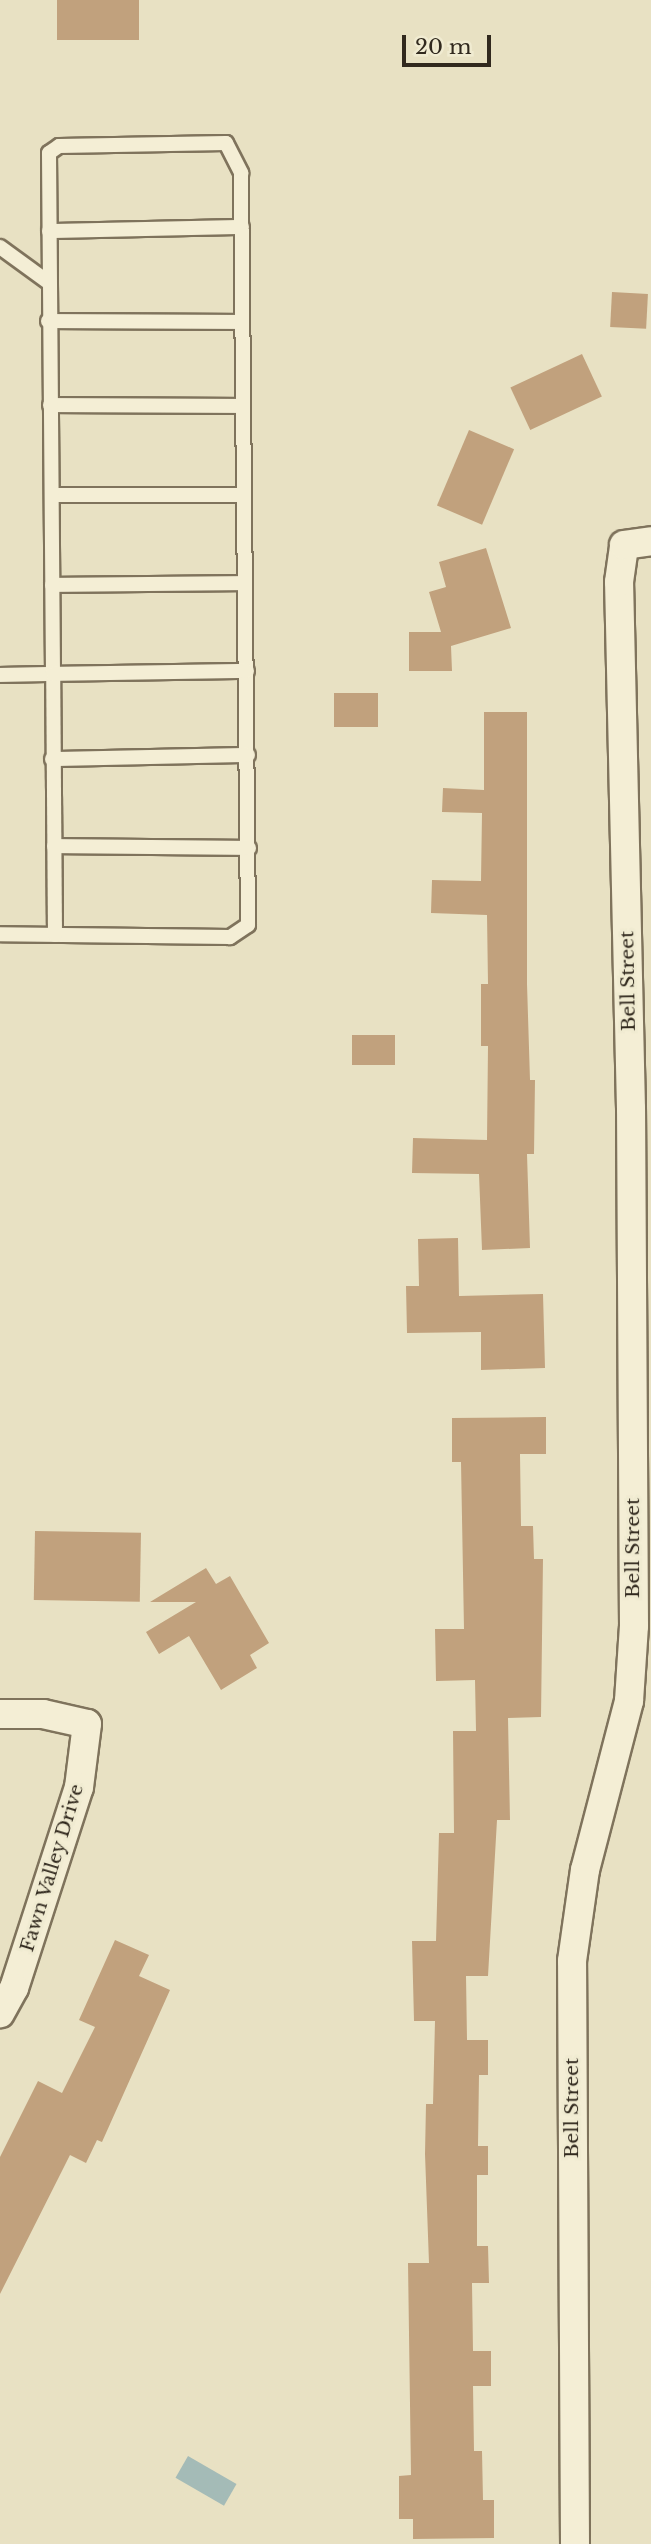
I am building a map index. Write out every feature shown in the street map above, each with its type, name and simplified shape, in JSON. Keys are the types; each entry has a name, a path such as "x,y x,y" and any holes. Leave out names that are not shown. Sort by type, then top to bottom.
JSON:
{"street":[{"name":"Bell Street","path":"575,2544 572,1961 585,1871 629,1701 642,1626 641,1109 619,582 638,543"},
{"name":"Fawn Valley Drive","path":"0,1714 43,1714 87,1724 79,1787 14,1988 0,2013"}],"lane":[{"path":"0,934 55,935 230,937 248,925 241,173 226,144 59,146 49,153 48,321 55,935"},
{"path":"49,231 242,228"},
{"path":"0,247 48,282"},
{"path":"48,321 242,322"},
{"path":"50,405 243,406"},
{"path":"52,495 244,495"},
{"path":"52,585 245,583"},
{"path":"0,675 247,671"},
{"path":"52,759 248,755"},
{"path":"54,846 249,848"}],"water":[{"path":"188,2456 236,2484 224,2506 176,2478"}],"building":[{"path":"57,0 139,0 139,40 57,40"},
{"path":"612,292 648,294 646,329 610,327"},
{"path":"582,354 602,397 530,430 510,387"},
{"path":"469,430 514,449 482,525 437,505"},
{"path":"486,548 511,628 451,646 452,671 409,671 409,632 441,632 429,592 446,587 439,562"},
{"path":"334,693 378,693 378,727 334,727"},
{"path":"484,712 527,712 527,984 530,1080 535,1080 534,1154 527,1154 530,1248 482,1250 479,1174 412,1173 413,1138 487,1140 488,1046 481,1046 481,984 488,984 487,915 431,913 432,880 481,881 482,813 442,812 443,788 484,790"},
{"path":"352,1035 395,1035 395,1065 352,1065"},
{"path":"458,1238 459,1296 543,1294 545,1368 481,1370 481,1332 407,1333 406,1286 419,1286 418,1239"},
{"path":"546,1417 546,1454 520,1454 521,1526 533,1526 534,1559 543,1559 541,1717 508,1718 510,1820 497,1820 488,1976 466,1976 467,2040 488,2040 488,2075 479,2075 478,2146 488,2146 488,2175 477,2175 477,2246 488,2246 489,2283 472,2283 473,2351 491,2351 491,2386 473,2386 474,2451 482,2451 483,2500 494,2500 494,2538 413,2539 413,2519 399,2519 399,2476 411,2475 408,2263 429,2263 426,2104 433,2104 435,2021 414,2021 412,1941 436,1941 439,1833 454,1833 453,1731 476,1731 475,1680 436,1681 435,1629 464,1629 461,1462 452,1462 452,1418"},
{"path":"35,1531 141,1533 140,1602 34,1600"},
{"path":"206,1568 216,1584 230,1576 269,1643 250,1655 257,1668 221,1690 189,1636 159,1654 146,1632 196,1602 150,1602"},
{"path":"115,1940 149,1955 139,1976 170,1990 102,2142 97,2140 86,2163 70,2155 0,2294 0,2157 38,2081 62,2093 95,2027 79,2020"}]}
